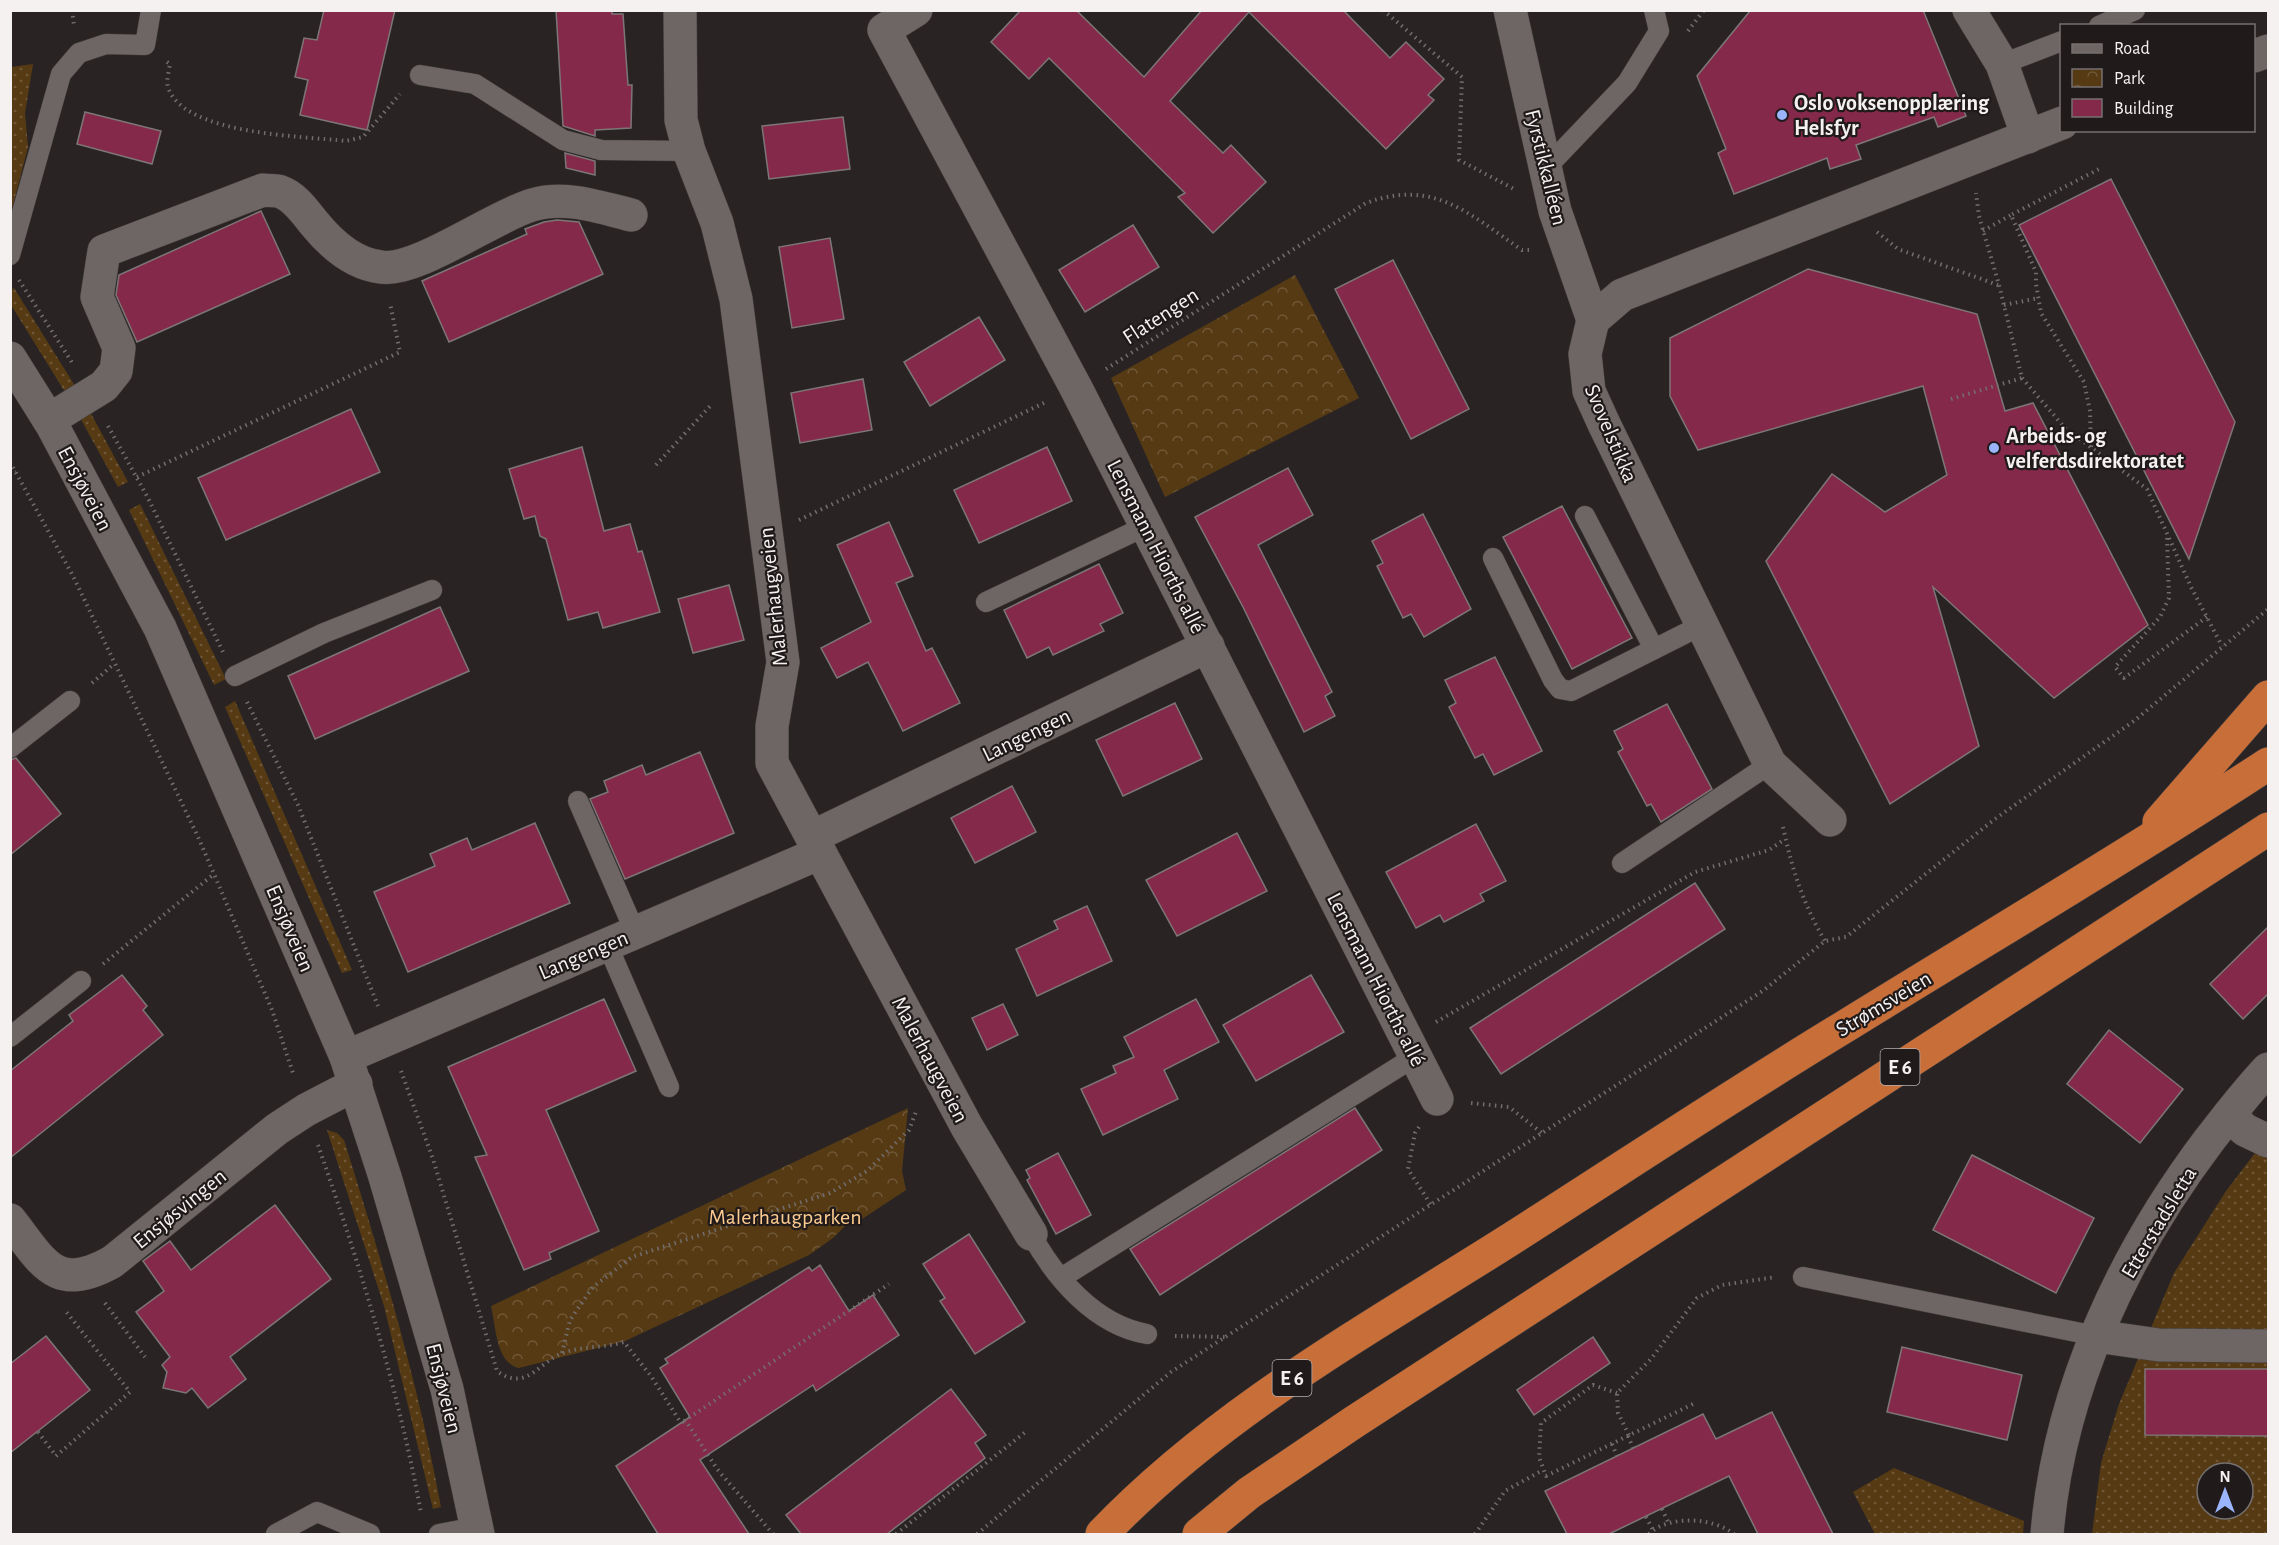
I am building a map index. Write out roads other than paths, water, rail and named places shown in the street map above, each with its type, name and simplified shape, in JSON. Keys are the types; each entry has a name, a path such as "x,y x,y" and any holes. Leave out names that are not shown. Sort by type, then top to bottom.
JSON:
{"highway":[{"path":"2129,855 2268,697"},
{"name":"Strømsveien","path":"1102,1534 1123,1512 1203,1442 1328,1352 1841,1028 2129,855 2268,764"},
{"name":"E 6","path":"1199,1534 1249,1493 1532,1305 2268,829"}],"street":[{"name":"Malerhaugveien","path":"680,10 681,120 689,151 717,223 736,299 783,662 772,726 772,763 967,1127 1031,1234"},
{"name":"Lensmann Hiorths allé","path":"916,10 881,20 1076,388 1437,1099"},
{"name":"Fyrstikkalléen","path":"1509,10 1555,211 1593,320"},
{"path":"1969,10 2002,64 2028,137"},
{"path":"1593,320 1622,295 2060,123"},
{"path":"49,420 104,386 116,371 119,348 97,297 104,251 263,190 281,192 297,203 321,232 342,251 360,262 383,268 406,265 532,205 575,201 631,215"},
{"name":"Svovelstikka","path":"1593,320 1585,354 1589,391 1770,764 1830,820"},
{"name":"Ensjøveien","path":"10,358 49,420 160,628 351,1071 447,1389 477,1531"},
{"name":"Langengen","path":"351,1071 816,845 1208,646"},
{"name":"Etterstadsletta","path":"2047,1534 2050,1496 2062,1438 2096,1336 2140,1244 2159,1212 2184,1174 2250,1087 2268,1069"},
{"name":"Ensjøsvingen","path":"10,1220 50,1267 66,1277 90,1273 112,1262 277,1129 306,1110 351,1071"},
{"path":"2229,1115 2245,1130 2268,1142"},
{"path":"2096,1336 2159,1346 2268,1346"}],"lane":[{"path":"10,255 62,74 79,53 106,44 145,45 151,10"},
{"path":"1545,168 1627,83 1659,31 1654,10"},
{"path":"2104,24 2135,10"},
{"path":"2002,64 2060,41"},
{"path":"420,75 475,84 563,140 601,150 689,151"},
{"path":"1585,516 1654,650"},
{"path":"986,602 1146,526"},
{"path":"1493,558 1553,680 1560,689 1571,691 1702,625"},
{"path":"235,676 324,633 432,590"},
{"path":"10,748 70,701"},
{"path":"1622,863 1770,764"},
{"path":"578,801 669,1087"},
{"path":"10,1037 81,981"},
{"path":"1061,1278 1411,1048"},
{"path":"1031,1234 1043,1256 1086,1303 1111,1321 1147,1334"},
{"path":"1803,1277 2096,1336"},
{"path":"276,1534 317,1512 370,1534"},
{"path":"440,1534 477,1531"}],"place":[{"name":"Oslo voksenopplæring Helsfyr","path":"1782,115"},
{"name":"Arbeids- og velferdsdirektoratet","path":"1994,448"}],"park label":[{"name":"Malerhaugparken","path":"785,1216"}]}
